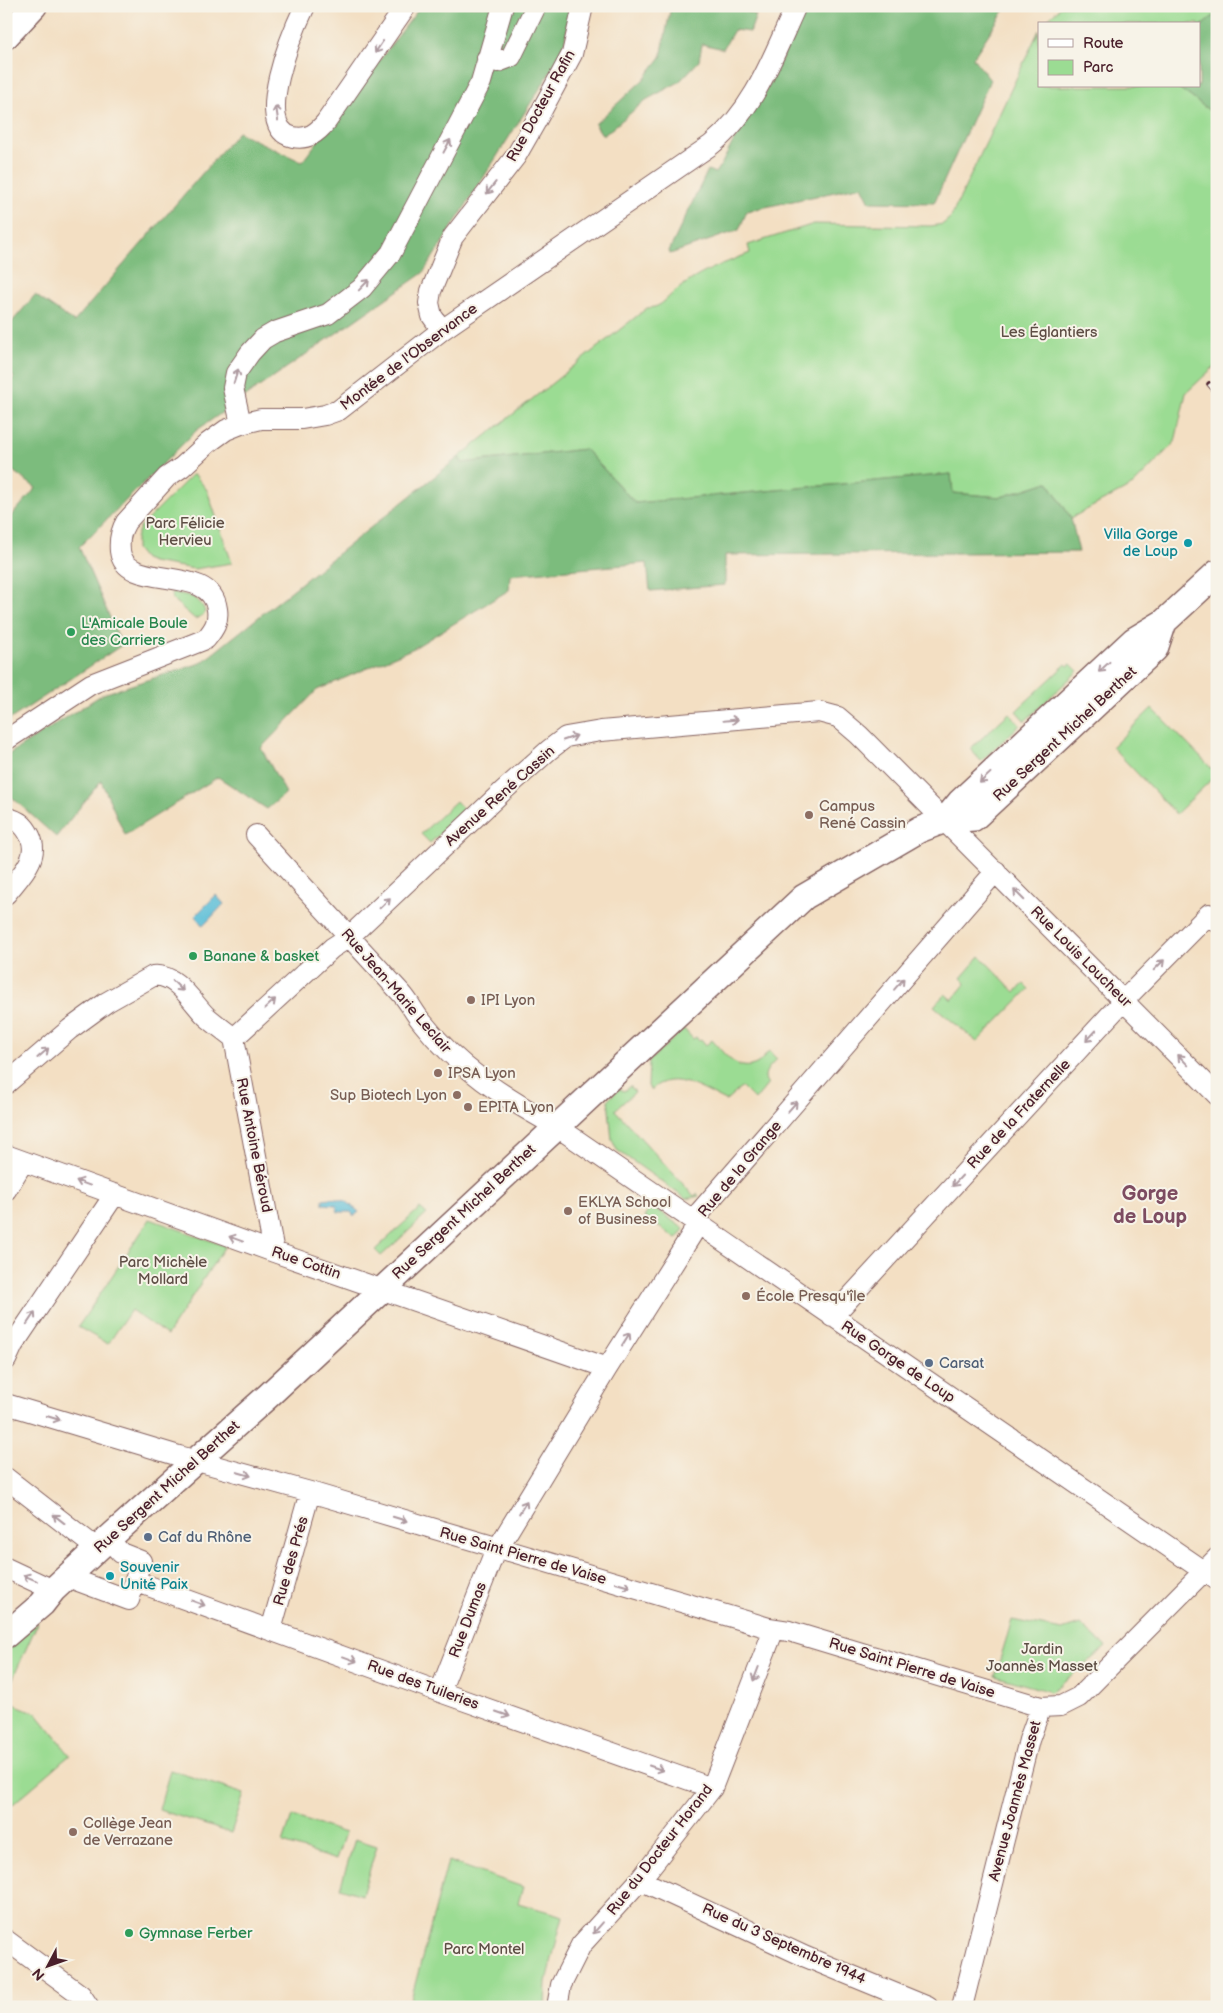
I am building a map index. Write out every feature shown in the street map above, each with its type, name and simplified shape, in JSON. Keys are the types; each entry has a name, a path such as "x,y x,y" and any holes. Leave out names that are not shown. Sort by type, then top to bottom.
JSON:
{"main road":[{"path":"6,36 34,6"},
{"name":"Rue Sergent Michel Berthet","path":"6,1635 42,1604 53,1590 102,1544 197,1460 804,897 919,830 945,820 960,802 1134,640 1164,622 1217,573"}],"street":[{"path":"305,6 291,36 276,90 275,105 277,120 282,130 289,136 300,138 311,136 326,122 406,6"},
{"path":"6,740 91,684 206,639 215,628 218,617 217,604 211,594 203,587 191,582 136,571 126,564 120,555 119,541 121,531 126,522 167,477 173,464 196,438 221,420 239,417 233,388 236,373 263,339 275,332 328,314 362,288 391,254 481,82 503,6"},
{"path":"487,58 498,62 511,57 536,6"},
{"name":"Rue Docteur Rafin","path":"442,330 432,316 429,303 431,291 453,237 516,156 536,121 572,54 583,6"},
{"name":"Montée de l'Observance","path":"239,417 319,407 335,402 346,403 365,391 442,330 711,145 726,132 743,112 760,84 796,6"},
{"name":"Avenue René Cassin","path":"234,1038 332,948 349,937 503,791 566,737 602,731 819,712 838,717 860,735 945,820"},
{"path":"6,817 25,826 34,845 30,862 6,894"},
{"name":"Rue Louis Loucheur","path":"945,820 1217,1095"},
{"name":"Rue Jean-Marie Leclair","path":"256,835 412,1005 421,1021 454,1056 471,1072 522,1107 556,1126"},
{"name":"Rue de la Grange","path":"498,1549 606,1370 692,1234 698,1214 996,871"},
{"name":"Rue de la Fraternelle","path":"832,1317 1124,1000 1213,918"},
{"path":"6,1084 70,1029 107,1002 153,976 160,975 172,980 207,1017 234,1038"},
{"name":"Rue Antoine Béroud","path":"234,1038 274,1252"},
{"name":"Rue Gorge de Loup","path":"556,1126 832,1317 1213,1570"},
{"path":"6,1190 15,1158"},
{"name":"Rue Cottin","path":"15,1158 381,1290 599,1365 606,1370"},
{"path":"6,1360 13,1345 115,1194"},
{"name":"Rue Saint Pierre de Vaise","path":"6,1404 774,1629 797,1633 1041,1707"},
{"path":"6,1478 91,1544 102,1544 141,1560 129,1600 78,1581 72,1572"},
{"name":"Rue des Prés","path":"271,1630 310,1492"},
{"name":"Rue Dumas","path":"440,1692 493,1556 498,1549"},
{"path":"6,1568 53,1590"},
{"name":"Avenue Joannès Masset","path":"962,2007 1030,1740 1041,1707 1061,1706 1078,1697 1213,1570"},
{"name":"Rue des Tuileries","path":"135,1580 440,1692 712,1788"},
{"name":"Rue du Docteur Horand","path":"557,2007 561,1985 581,1945 640,1880 712,1788 774,1629"},
{"name":"Rue du 3 Septembre 1944","path":"640,1880 806,1957 928,2007"},
{"path":"6,1940 81,1995 89,2007"}],"green space":[{"path":"421,6 571,6 563,52 423,273 197,430 79,547 122,645 6,722 6,522 36,488 6,466 6,386 14,377 6,371 6,329 35,295 74,322 238,132 302,162"},
{"path":"671,6 739,6 739,8 756,15 750,32 734,30 723,49 702,44 699,61 679,82 646,100 603,136 595,124 643,80 661,57"},
{"path":"807,6 1007,6 973,58 990,80 934,203 870,202 862,186 747,211 739,230 670,254 669,251 708,170 715,173 720,167 735,138 769,85"},
{"path":"1062,6 1217,6 1217,13 1200,27 1200,22 1044,22"},
{"path":"1217,13 1217,116 1179,88 1200,88 1200,27"},
{"name":"Les Églantiers","path":"1038,32 1038,88 1179,88 1217,116 1217,364 1186,393 1175,442 1133,485 1071,518 1048,482 1001,497 953,493 951,474 635,503 585,449 462,463 459,457 647,308 659,305 701,274 750,253 748,245 814,224 931,226 943,224 951,217"},
{"path":"585,449 635,503 951,474 953,493 1001,497 1048,482 1071,518 1079,552 725,555 725,585 650,591 647,563 510,575 509,590 414,648 317,690 261,748 286,793 267,809 218,777 125,835 101,781 56,837 6,792 6,756 103,694 201,663 459,457 462,463"},
{"name":"Parc Félicie Hervieu","path":"192,475 195,475 207,490 232,563 194,569 144,559 136,549 136,538 140,527"},
{"path":"172,592 196,599 205,611 203,615 195,619 172,599"},
{"path":"1066,664 1068,666 1071,664 1078,671 1025,721 1016,711"},
{"path":"1152,708 1217,774 1176,814 1112,747"},
{"path":"1009,713 1020,725 981,761 970,749"},
{"path":"456,801 465,811 430,843 421,834"},
{"path":"980,956 1015,992 1024,984 1029,989 977,1042 934,1006 945,994 952,1000 966,983 961,978"},
{"path":"684,1029 693,1039 696,1037 699,1040 701,1039 706,1045 712,1040 726,1056 744,1066 758,1063 769,1051 777,1059 765,1074 768,1084 755,1100 742,1087 726,1101 698,1087 679,1081 669,1081 651,1090 648,1086 649,1061"},
{"path":"630,1086 635,1092 615,1110 694,1196 697,1194 699,1196 686,1199 617,1150 612,1140 608,1100 619,1089 624,1091"},
{"path":"652,1206 684,1229 677,1239 644,1217"},
{"path":"420,1208 427,1214 381,1256 375,1250"},
{"name":"Parc Michèle Mollard","path":"150,1219 225,1246 167,1335 131,1310 108,1344 78,1327"},
{"name":"Jardin Joannès Masset","path":"1012,1620 1062,1630 1080,1624 1106,1647 1051,1692 995,1676"},
{"path":"38,1622 6,1694 6,1650"},
{"path":"6,1701 36,1713 70,1755 6,1810"},
{"path":"170,1770 244,1794 231,1833 159,1810"},
{"path":"292,1816 345,1833 336,1860 283,1843"},
{"path":"355,1839 377,1846 362,1895 340,1888"},
{"name":"Parc Montel","path":"448,1861 523,1887 518,1903 563,1916 546,1982 545,2007 409,2007"}],"water":[{"path":"216,895 224,904 203,926 195,916"},
{"path":"331,1198 346,1201 359,1212 354,1216 351,1212 338,1212 336,1205 323,1204 323,1199"}],"railway":[{"path":"1209,384 1217,393"}],"place":[{"name":"Villa Gorge de Loup","path":"1188,543"},
{"name":"L'Amicale Boule des Carriers","path":"71,632"},
{"name":"Campus René Cassin","path":"809,815"},
{"name":"Banane & basket","path":"193,956"},
{"name":"IPI Lyon","path":"471,1000"},
{"name":"IPSA Lyon","path":"438,1073"},
{"name":"Sup Biotech Lyon","path":"457,1095"},
{"name":"EPITA Lyon","path":"468,1107"},
{"name":"EKLYA School of Business","path":"568,1211"},
{"name":"École Presqu'île","path":"746,1296"},
{"name":"Carsat","path":"929,1363"},
{"name":"Caf du Rhône","path":"148,1537"},
{"name":"Souvenir Unité Paix","path":"110,1576"},
{"name":"Collège Jean de Verrazane","path":"73,1832"},
{"name":"Gymnase Ferber","path":"129,1933"}],"district":[{"name":"Gorge de Loup","path":"1150,1206"}]}
